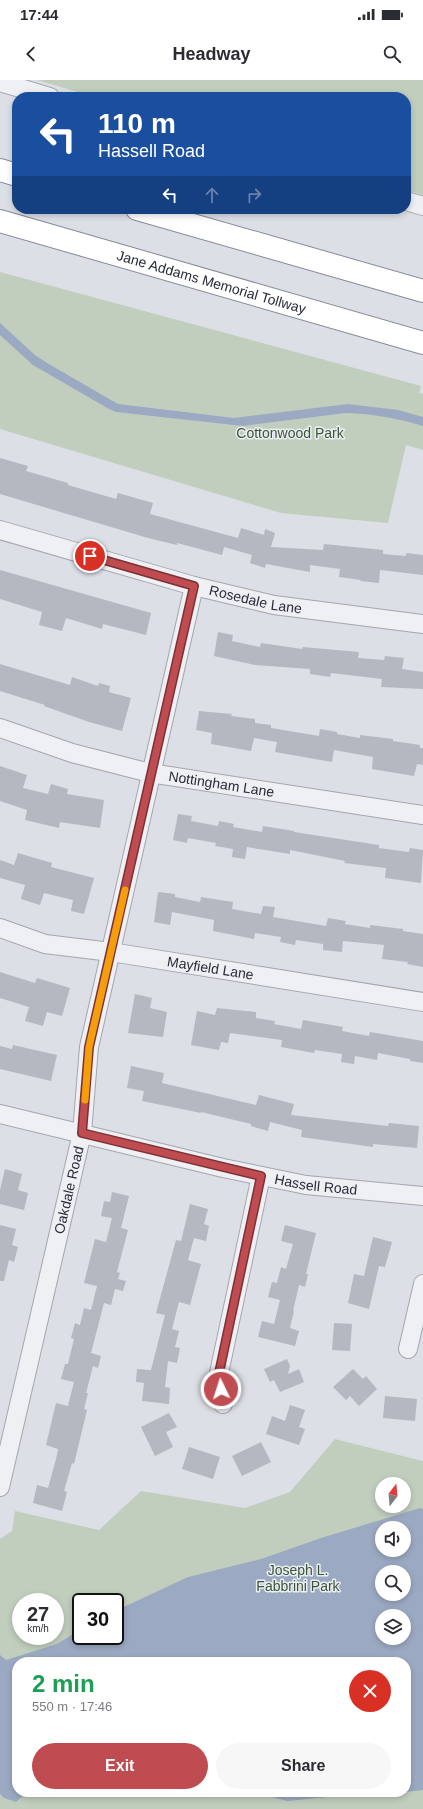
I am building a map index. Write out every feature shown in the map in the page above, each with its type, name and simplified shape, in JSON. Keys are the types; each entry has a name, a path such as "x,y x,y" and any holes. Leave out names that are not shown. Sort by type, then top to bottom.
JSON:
{"highway":[{"path":"0,170 12,174"},
{"path":"154,214 423,291"},
{"name":"Jane Addams Memorial Tollway","path":"0,221 423,343"}],"street":[{"path":"0,82 33,92"},
{"path":"411,202 423,206"},
{"name":"Rosedale Lane","path":"0,530 194,586 274,605 423,624"},
{"name":"Oakdale Road","path":"0,1487 82,1133 89,1047 150,773 194,586"},
{"name":"Nottingham Lane","path":"0,728 72,753 150,773 423,815"},
{"name":"Mayfield Lane","path":"0,928 45,944 111,952 423,1002"},
{"name":"Hassell Road","path":"0,1114 261,1176 306,1185 423,1196"},
{"path":"223,1404 219,1373 261,1176"},
{"path":"408,1349 423,1284"}],"green space":[{"path":"37,80 423,80 423,195 411,191 411,92 77,92"},
{"name":"Cottonwood Park","path":"0,272 421,386 419,393 423,394 423,450 406,445 388,523 281,513 0,429"},
{"name":"Joseph L. Fabbrini Park","path":"335,1439 423,1461 423,1809 0,1809 0,1539 12,1531 15,1511 99,1530 141,1491 245,1508 290,1492"}],"water":[{"path":"0,323 35,355 118,404 234,418 348,404 398,410 423,417 423,426 385,417 346,413 243,426 116,412 33,365 0,335"},
{"path":"420,1508 423,1509 423,1790 411,1791 411,1657 16,1657 54,1645 64,1645 64,1640 72,1635 72,1645 124,1645 124,1607 188,1577 261,1559 321,1538 375,1522 375,1557 411,1557 411,1521 377,1521 404,1513 411,1513 411,1511"},
{"path":"0,1655 6,1660 12,1658 12,1797 22,1797 16,1802 4,1798 0,1794"},
{"path":"272,1797 328,1797 287,1801"}],"building":[{"path":"0,458 28,466 26,471 68,483 68,485 116,499 118,493 153,503 150,514 238,538 241,528 264,535 265,529 275,533 271,547 323,550 324,544 383,550 383,554 406,556 406,553 423,555 423,575 380,570 379,583 360,581 361,580 339,577 340,569 310,565 310,572 266,564 265,568 250,563 252,555 224,547 222,555 177,543 177,545 148,538 0,494"},
{"path":"0,570 151,613 146,635 103,624 102,629 66,618 62,631 39,625 42,612 0,599"},
{"path":"218,632 233,635 232,641 260,647 261,643 302,649 303,647 359,652 358,658 384,660 385,656 404,658 402,669 423,672 423,689 381,687 382,679 331,673 330,677 310,674 310,669 255,665 214,656"},
{"path":"0,664 70,685 72,677 98,686 99,683 110,686 109,692 131,698 122,731 89,722 44,706 45,705 0,691"},
{"path":"199,711 232,714 231,716 255,719 255,723 271,725 271,728 319,736 320,729 360,738 360,735 393,739 393,741 420,745 420,748 423,748 423,765 417,764 414,776 372,769 373,757 334,750 332,762 275,752 277,742 254,738 251,751 211,744 212,733 196,730"},
{"path":"0,766 27,775 23,788 48,794 51,784 68,789 67,794 104,800 100,828 60,822 59,828 25,820 27,810 0,801"},
{"path":"178,814 192,816 191,821 218,826 219,821 234,824 233,827 262,832 263,826 379,845 379,848 409,852 410,848 423,850 421,883 385,878 386,868 344,863 345,861 290,850 290,854 247,847 245,859 232,857 233,849 215,846 216,843 188,838 187,843 173,840"},
{"path":"18,853 52,863 51,867 94,878 84,914 71,911 73,900 44,893 40,905 21,899 25,885 0,878 0,860 14,865"},
{"path":"158,892 175,894 175,897 200,902 201,897 233,902 232,909 261,914 263,906 275,907 273,917 326,926 328,918 346,921 345,924 370,928 370,925 403,929 403,931 423,934 423,967 407,964 408,962 382,959 384,945 343,941 342,952 323,950 323,944 296,940 295,945 280,942 281,937 255,933 254,939 213,931 214,920 172,912 170,925 154,922"},
{"path":"0,972 35,983 37,978 70,988 62,1016 47,1012 43,1026 25,1021 29,1007 0,998"},
{"path":"135,994 152,998 150,1008 167,1012 163,1037 128,1033"},
{"path":"217,1008 256,1012 256,1018 275,1021 274,1024 301,1029 303,1020 343,1027 342,1031 369,1036 370,1032 423,1041 423,1063 378,1053 377,1060 355,1056 354,1064 341,1062 342,1054 315,1050 314,1053 281,1047 282,1040 230,1033 228,1043 221,1042 219,1050 191,1045 197,1011 215,1015"},
{"path":"13,1045 57,1055 51,1081 0,1069 0,1046 12,1049"},
{"path":"131,1066 164,1073 162,1083 256,1105 259,1095 294,1104 291,1115 388,1126 389,1123 419,1126 417,1148 373,1144 373,1147 301,1137 302,1130 270,1122 268,1131 251,1126 251,1124 201,1112 142,1101 144,1091 127,1088"},
{"path":"5,1169 22,1174 18,1190 28,1193 24,1210 0,1204 0,1190"},
{"path":"112,1192 129,1196 121,1228 128,1230 117,1272 120,1273 118,1279 126,1281 123,1291 115,1289 111,1305 104,1303 91,1353 101,1356 98,1368 93,1366 86,1393 88,1393 84,1409 87,1410 74,1464 72,1463 64,1491 67,1492 62,1511 33,1503 37,1485 48,1488 56,1459 58,1449 46,1445 56,1403 68,1406 74,1382 61,1379 65,1364 68,1364 74,1339 71,1338 75,1323 80,1325 84,1308 91,1310 97,1286 84,1283 95,1239 106,1242 112,1218 101,1216 104,1201 110,1202"},
{"path":"190,1204 208,1209 204,1224 209,1226 206,1241 194,1238 188,1260 201,1264 190,1305 179,1302 172,1329 179,1331 175,1347 180,1348 177,1363 168,1361 165,1387 170,1388 169,1404 142,1401 144,1383 136,1382 137,1369 151,1370 165,1315 156,1313 176,1240 181,1241"},
{"path":"0,1225 16,1229 12,1245 18,1247 14,1262 9,1260 4,1281 0,1281"},
{"path":"285,1225 316,1233 306,1274 308,1274 305,1287 299,1285 293,1311 290,1328 299,1331 295,1346 258,1337 262,1321 274,1324 280,1300 268,1297 272,1282 277,1283 281,1267 286,1269 293,1244 281,1241"},
{"path":"373,1237 392,1242 385,1267 379,1266 369,1309 348,1303 354,1274 364,1276"},
{"path":"334,1323 352,1324 350,1351 332,1350"},
{"path":"287,1359 290,1366 288,1374 299,1369 304,1382 280,1392 274,1380 270,1382 264,1369"},
{"path":"353,1369 363,1379 366,1376 377,1389 359,1406 350,1396 346,1400 333,1387"},
{"path":"385,1396 417,1399 415,1421 383,1418"},
{"path":"290,1405 305,1410 299,1427 305,1429 299,1445 266,1434 272,1416 285,1421"},
{"path":"169,1413 177,1427 166,1432 173,1447 155,1456 141,1427"},
{"path":"261,1442 271,1462 242,1476 232,1456"},
{"path":"189,1447 220,1457 213,1479 182,1469"}],"slow traffic":[{"path":"85,1100 89,1047 125,890"}],"route":[{"path":"90,556 194,586 152,764 89,1047 82,1133 261,1176 219,1373 221,1389"}]}
